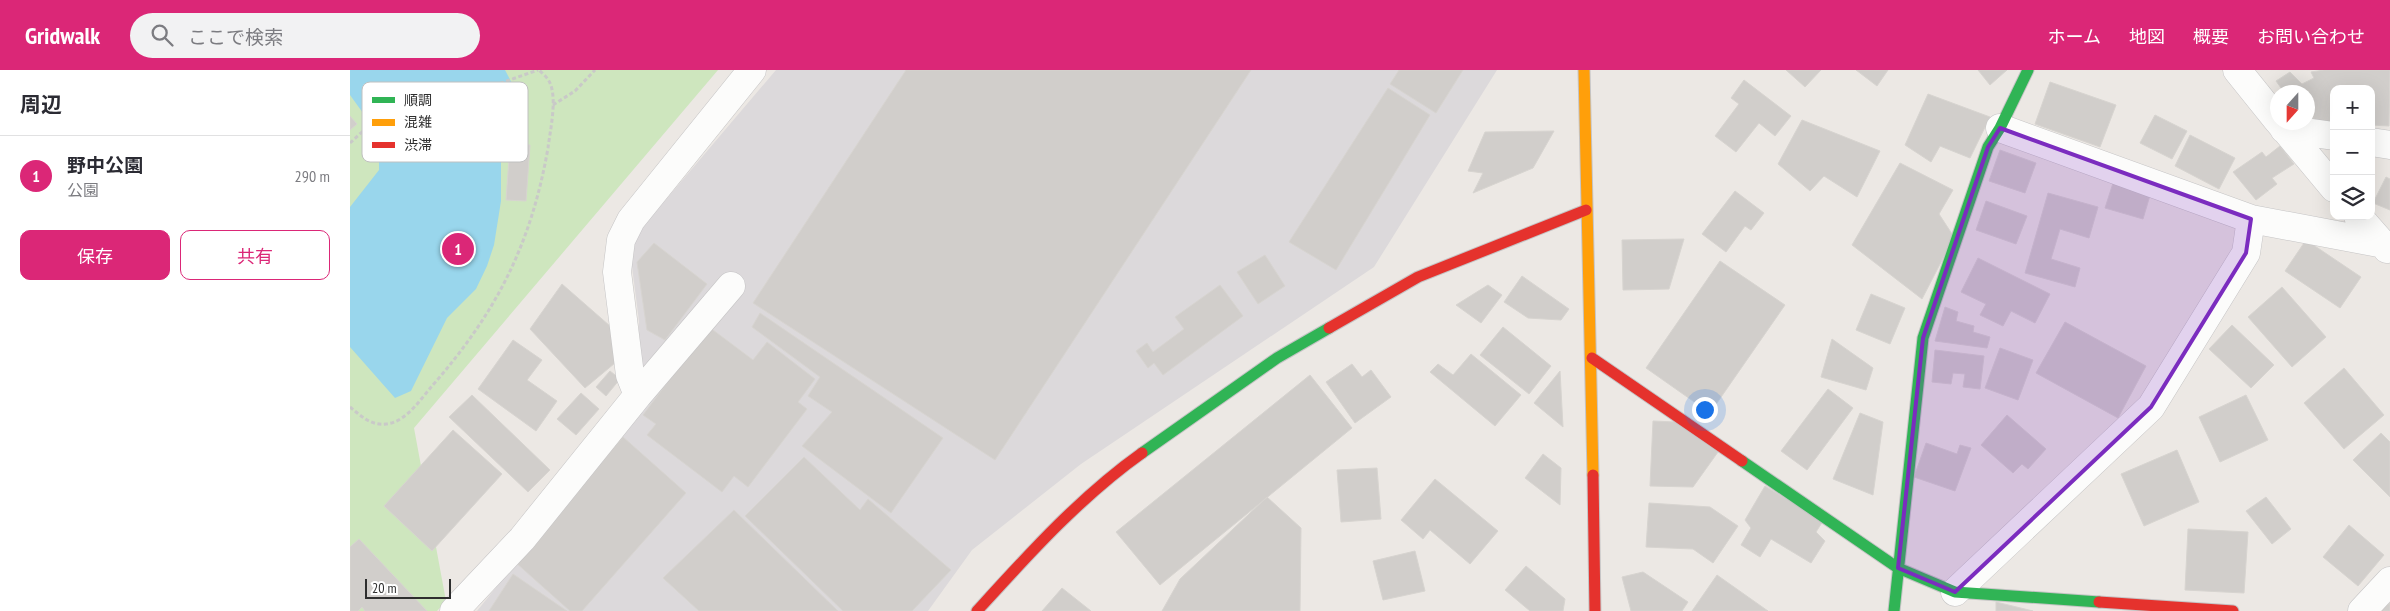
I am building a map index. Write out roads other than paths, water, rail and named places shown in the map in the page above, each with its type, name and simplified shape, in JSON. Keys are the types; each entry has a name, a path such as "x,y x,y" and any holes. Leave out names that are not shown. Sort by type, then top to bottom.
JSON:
{"street":[{"path":"638,394 630,375 617,272 621,240 631,220 752,70"},
{"path":"1584,70 1586,210 1592,358 1595,611"},
{"path":"1894,611 1923,338 1988,147 2000,128 2028,70"},
{"path":"2237,70 2270,111"},
{"path":"2000,128 2251,219 2387,248"},
{"path":"2285,130 2330,183"},
{"path":"2307,130 2330,135"},
{"path":"2375,143 2390,145"},
{"path":"976,611 1035,548 1120,469 1277,358 1418,277 1586,210"},
{"path":"1954,592 2151,407 2246,253 2251,219"},
{"path":"2362,220 2387,248"},
{"path":"454,611 522,539 638,394 731,286"},
{"path":"1592,358 1898,568 1954,592 2233,611"},
{"path":"2362,611 2390,581"}],"water":[{"path":"350,70 505,70 511,82 362,82 362,112 350,95"},
{"path":"379,162 501,162 501,201 494,245 487,266 476,289 447,318 411,391 395,398 350,347 350,207 379,170"}],"place":[{"name":"野中公園","path":"458,249"}]}
